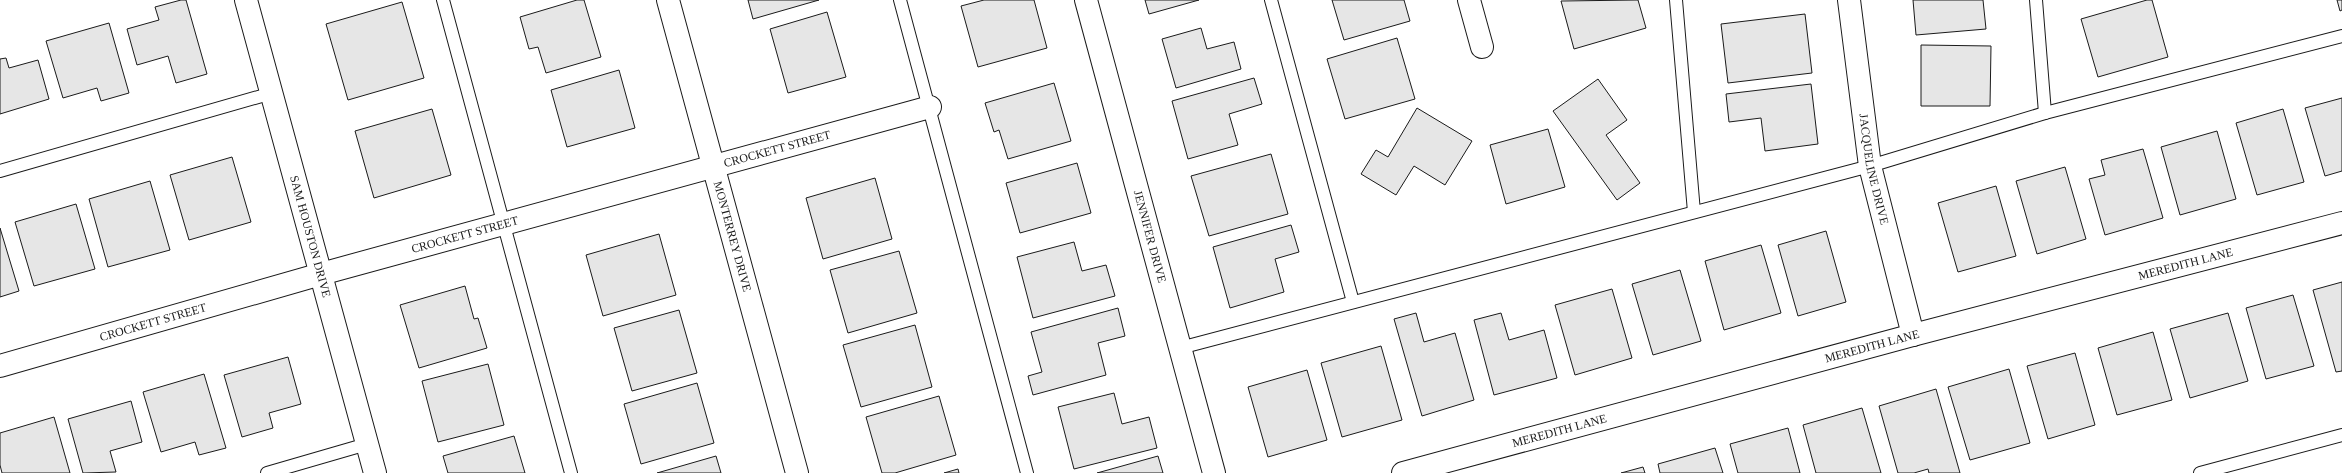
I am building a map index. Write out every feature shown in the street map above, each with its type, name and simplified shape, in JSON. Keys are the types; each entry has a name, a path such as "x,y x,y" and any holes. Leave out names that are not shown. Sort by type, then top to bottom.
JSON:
{"street":[{"name":"SAM HOUSTON DRIVE","path":"246,0 375,473"},
{"name":"MONTERREY DRIVE","path":"668,0 797,473"},
{"name":"JENNIFER DRIVE","path":"1086,0 1214,473"},
{"path":"1469,0 1482,47"},
{"name":"JACQUELINE DRIVE","path":"1849,0 1870,166 1913,335"},
{"name":"CROCKETT STREET","path":"0,366 321,274 930,107"},
{"name":"MEREDITH LANE","path":"1403,473 1913,335 2342,223"}],"lane":[{"path":"443,0 571,473"},
{"path":"900,0 930,107 1027,473"},
{"path":"1271,0 1353,302"},
{"path":"1676,0 1694,212"},
{"path":"2036,0 2045,113"},
{"path":"1180,348 1870,166 2045,113 2342,36"},
{"path":"0,171 272,93"},
{"path":"2200,473 2342,435"},
{"path":"267,473 367,444"}],"building":[{"path":"186,0 207,74 176,83 168,56 137,65 127,29 159,20 155,7"},
{"path":"577,0 584,0 601,57 546,73 538,47 529,49 520,17"},
{"path":"748,0 819,0 753,19"},
{"path":"984,0 1034,0 1047,48 978,67 961,6"},
{"path":"1145,0 1199,0 1149,14"},
{"path":"1332,0 1404,0 1410,21 1344,40"},
{"path":"1638,0 1646,28 1574,49 1561,1"},
{"path":"1913,0 1983,0 1986,29 1916,35"},
{"path":"2147,0 2152,0 2168,57 2098,77 2081,19"},
{"path":"2337,0 2342,0 2342,10 2340,11"},
{"path":"402,2 424,78 348,100 326,24"},
{"path":"827,12 846,77 788,93 770,29"},
{"path":"1805,14 1812,73 1728,83 1721,24"},
{"path":"109,23 129,93 101,101 97,88 63,98 46,41"},
{"path":"1201,28 1207,49 1234,42 1241,69 1176,88 1162,39"},
{"path":"1397,38 1415,99 1345,119 1327,59"},
{"path":"1921,45 1991,46 1990,106 1921,106"},
{"path":"6,58 9,68 38,60 49,99 0,114 0,59"},
{"path":"619,70 635,128 567,147 551,90"},
{"path":"1254,78 1262,104 1229,114 1238,145 1188,159 1172,101"},
{"path":"1598,79 1627,120 1606,135 1640,183 1617,200 1553,111"},
{"path":"1054,83 1071,141 1008,159 999,130 994,132 985,103"},
{"path":"1811,84 1818,144 1765,151 1761,118 1729,122 1726,94"},
{"path":"2342,98 2342,171 2325,176 2305,108"},
{"path":"1417,108 1472,141 1445,185 1414,166 1396,195 1361,174 1376,150 1388,157"},
{"path":"432,109 451,175 374,198 355,131"},
{"path":"2283,109 2304,182 2257,195 2236,123"},
{"path":"1548,129 1565,187 1506,204 1490,145"},
{"path":"2217,131 2236,199 2180,215 2161,147"},
{"path":"2143,149 2163,218 2105,235 2089,179 2105,175 2101,160"},
{"path":"1271,154 1288,214 1209,236 1191,176"},
{"path":"232,157 251,222 189,240 170,175"},
{"path":"1077,163 1091,213 1020,233 1006,183"},
{"path":"2065,167 2086,239 2037,254 2016,181"},
{"path":"875,178 892,239 823,259 806,198"},
{"path":"150,181 170,250 108,267 89,199"},
{"path":"1996,186 2016,256 1958,272 1938,203"},
{"path":"76,204 95,269 34,286 15,222"},
{"path":"1291,225 1299,252 1275,259 1284,292 1230,308 1213,247"},
{"path":"0,228 19,291 0,297"},
{"path":"1826,231 1846,302 1798,316 1778,245"},
{"path":"659,234 676,295 603,316 586,255"},
{"path":"1074,242 1082,271 1106,265 1115,296 1033,318 1017,257"},
{"path":"1761,245 1781,313 1724,330 1705,261"},
{"path":"899,251 917,313 848,333 830,270"},
{"path":"1680,270 1701,341 1653,355 1632,284"},
{"path":"2342,282 2342,371 2336,372 2313,290"},
{"path":"465,286 474,319 478,318 487,348 419,368 400,305"},
{"path":"1612,289 1632,358 1575,375 1555,305"},
{"path":"2293,295 2314,366 2266,379 2246,308"},
{"path":"1118,308 1125,336 1098,343 1106,375 1033,395 1028,376 1042,372 1031,332"},
{"path":"679,310 697,373 632,391 614,328"},
{"path":"1416,313 1424,342 1455,333 1474,400 1422,416 1394,319"},
{"path":"1501,313 1509,340 1544,330 1557,378 1494,395 1474,320"},
{"path":"2228,313 2248,381 2190,398 2170,329"},
{"path":"915,325 932,387 861,407 843,345"},
{"path":"2153,332 2172,400 2117,415 2098,348"},
{"path":"1381,346 1402,420 1342,437 1321,363"},
{"path":"2075,353 2095,425 2048,439 2027,366"},
{"path":"288,357 301,404 269,413 273,428 242,437 224,375"},
{"path":"488,364 504,425 438,442 422,381"},
{"path":"2009,369 2030,443 1970,460 1948,387"},
{"path":"1307,370 1327,440 1268,457 1248,387"},
{"path":"204,374 226,448 199,455 195,442 161,452 143,392"},
{"path":"697,383 714,443 641,464 624,404"},
{"path":"1936,389 1960,473 1929,473 1928,469 1914,473 1898,473 1879,406"},
{"path":"1114,393 1122,424 1149,417 1157,448 1074,469 1058,407"},
{"path":"939,396 956,455 895,473 882,473 866,417"},
{"path":"131,401 142,442 110,451 116,472 83,473 68,419"},
{"path":"1862,408 1881,473 1816,473 1803,425"},
{"path":"54,417 70,473 2,473 0,465 0,433"},
{"path":"1788,428 1800,473 1738,473 1730,444"},
{"path":"514,436 525,473 448,473 443,456"},
{"path":"1715,448 1723,473 1660,473 1658,464"},
{"path":"716,456 721,473 657,473"},
{"path":"1158,456 1163,473 1097,473"},
{"path":"1643,467 1645,473 1621,473"},
{"path":"958,469 959,473 944,473"}]}
